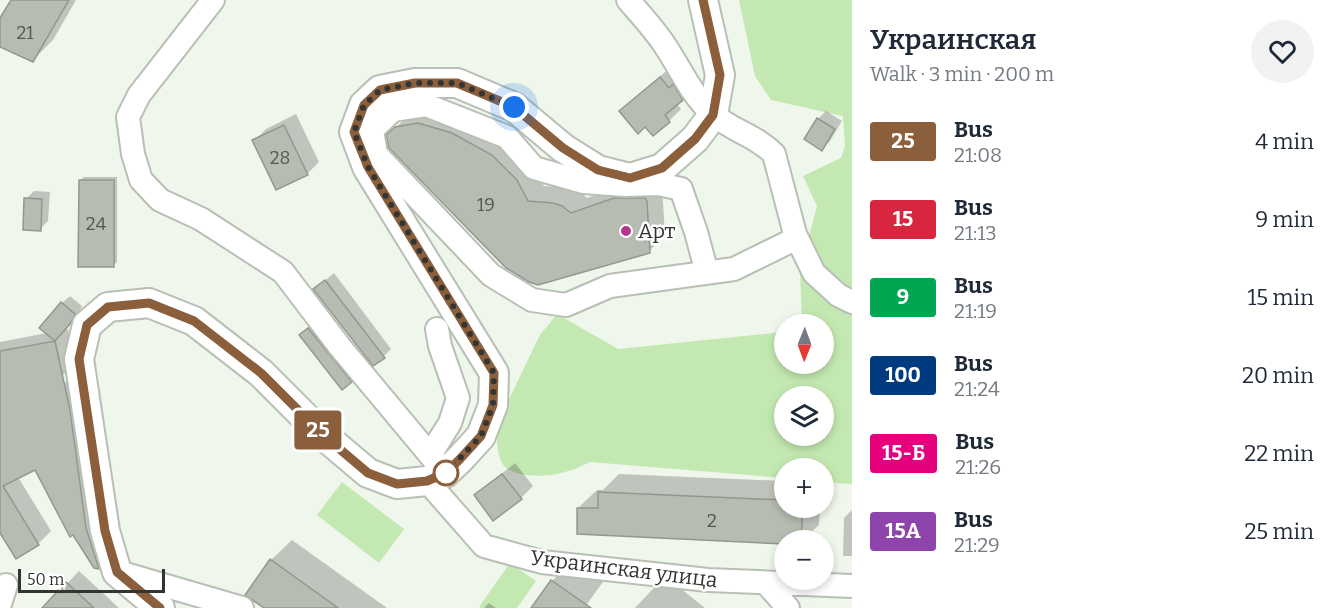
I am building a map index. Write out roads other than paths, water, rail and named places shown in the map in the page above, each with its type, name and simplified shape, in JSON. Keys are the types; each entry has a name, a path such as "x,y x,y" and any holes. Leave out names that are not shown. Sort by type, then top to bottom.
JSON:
{"main road":[{"path":"160,608 117,572 105,531 79,359 87,325 108,307 149,303 194,321 261,373 323,435 368,473 397,484 434,469 481,436 493,405 494,373 368,167 354,132 364,105 380,90 415,83 457,83 514,107 563,148 598,170 630,178 662,168 695,139 713,115 720,75 703,0"}],"street":[{"name":"Украинская улица","path":"213,0 139,95 128,117 133,154 141,180 160,200 201,219 283,272 434,469 484,546 542,562 708,580 852,586"},
{"path":"628,0 665,46 697,99 713,115 736,131 765,144 774,154 797,238 814,273 838,295 852,302"},
{"path":"707,273 681,189 659,184 625,185 583,182 534,168 507,137 426,105 393,110 372,130 376,154 491,275 532,300 566,305 610,286 707,273 734,269 797,238"},
{"path":"434,469 458,398 440,346 437,329"},
{"path":"117,572 242,608"},
{"path":"766,583 788,608"}],"place":[{"name":"Арт","path":"626,231"}]}
